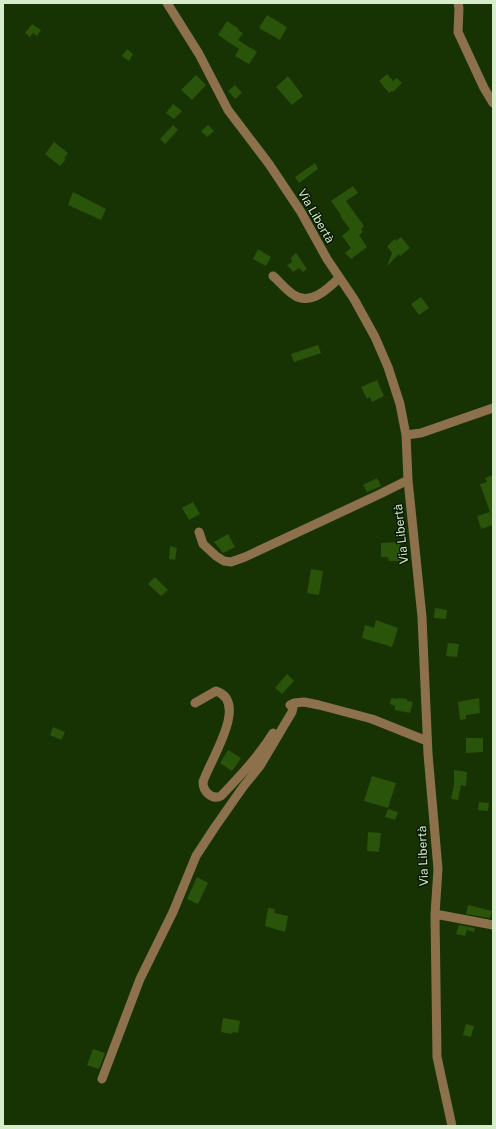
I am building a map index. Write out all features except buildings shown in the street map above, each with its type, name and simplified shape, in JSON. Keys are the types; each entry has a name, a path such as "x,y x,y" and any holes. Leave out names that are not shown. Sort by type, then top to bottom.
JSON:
{"street":[{"name":"Via Libertà","path":"167,3 199,54 228,110 269,164 301,212 327,259 354,299 375,337 388,367 400,404 406,434 408,480 422,617 427,741 438,869 435,914 437,1057 452,1126"},
{"path":"458,3 458,32 484,88 493,103"},
{"path":"273,276 293,295 304,299 314,297 324,291 339,278"},
{"path":"406,434 421,433 493,408"},
{"path":"199,532 203,544 216,556 224,561 230,562 245,557 408,480"},
{"path":"195,703 216,691 228,698 229,705 227,725 203,782 203,788 206,793 217,798 237,780 256,758 269,740 286,709 294,703 304,702 364,717 427,741"},
{"path":"102,1079 140,979 173,912 196,856 243,786 260,766 292,712 294,703"},
{"path":"435,914 493,925"}]}
